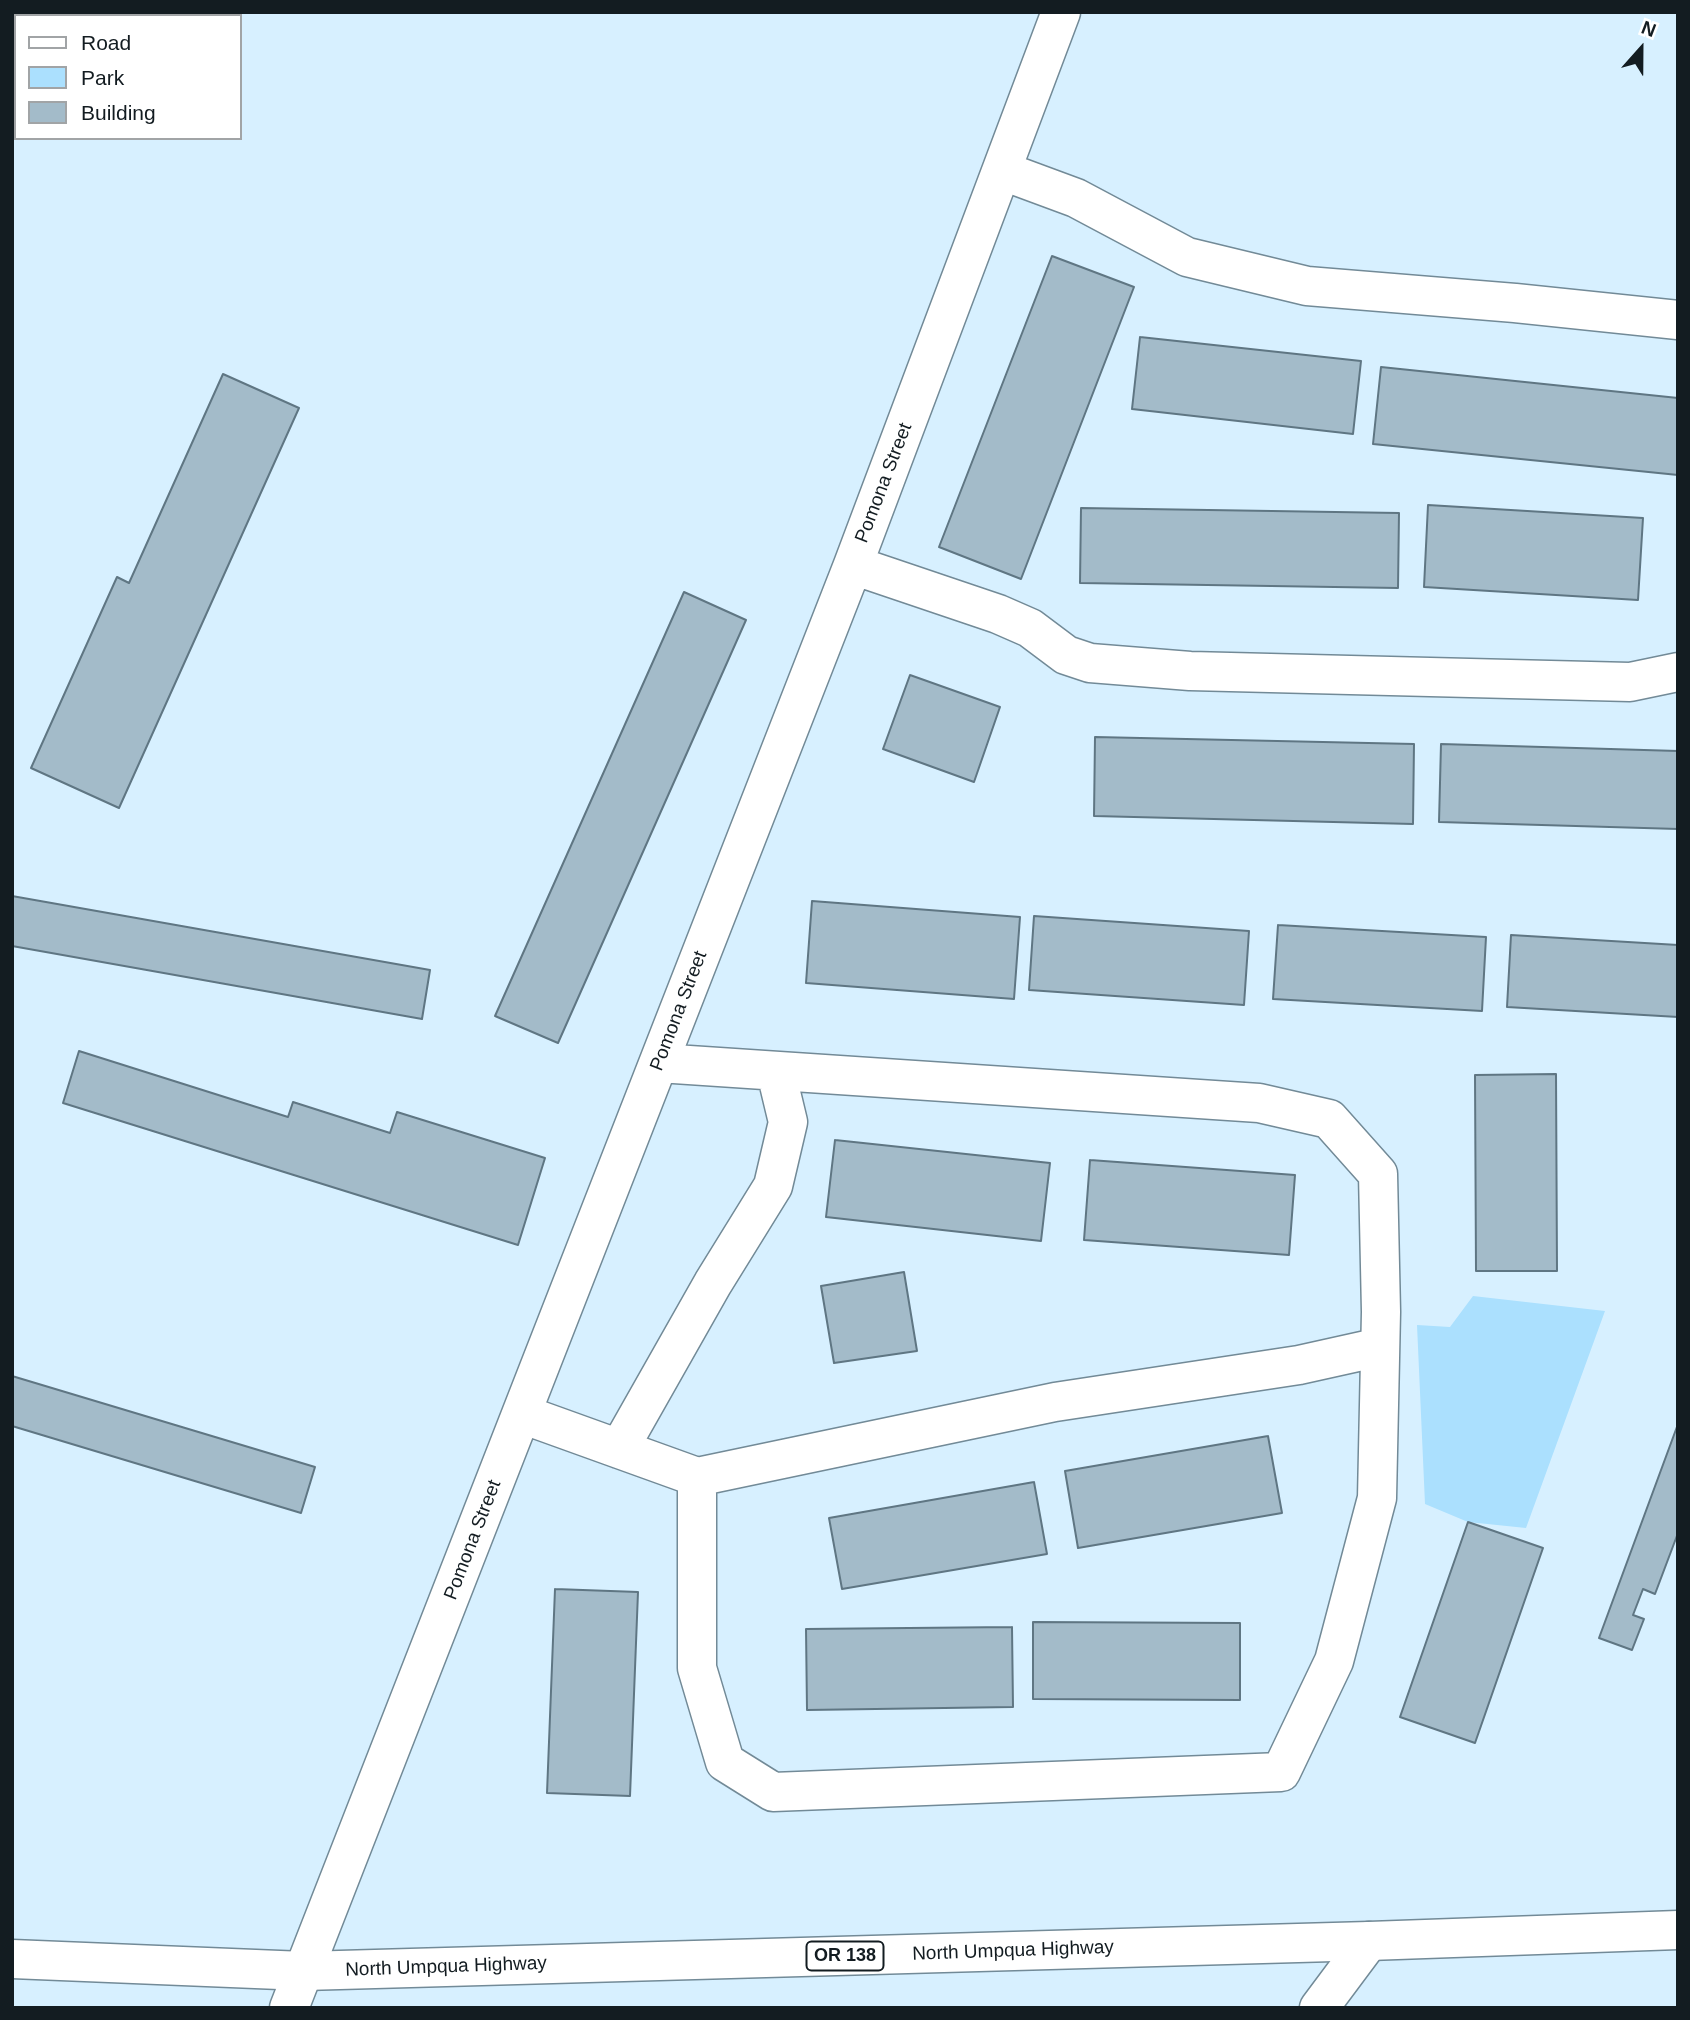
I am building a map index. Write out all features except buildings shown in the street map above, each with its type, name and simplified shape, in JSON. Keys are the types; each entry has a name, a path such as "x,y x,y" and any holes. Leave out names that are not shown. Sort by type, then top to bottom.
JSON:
{"street":[{"name":"Pomona Street","path":"289,2008 853,565 1061,12"},
{"path":"1003,171 1076,198 1186,257 1307,286 1678,320"},
{"path":"853,565 998,614 1030,628 1066,654 1090,663 1190,671 1630,682 1678,672"},
{"path":"659,1063 1259,1103 1329,1119 1378,1174 1380,1347 1377,1498 1334,1661 1281,1772 773,1792 725,1762 697,1668 697,1478"},
{"path":"619,1449 713,1283 774,1186 788,1122 776,1072"},
{"path":"522,1414 697,1478 1055,1402 1299,1364 1380,1347"},
{"name":"North Umpqua Highway","path":"12,1959 304,1971 1678,1930"},
{"path":"1319,2008 1369,1941"}],"green space":[{"path":"1473,1296 1605,1311 1526,1528 1468,1522 1425,1504 1417,1325 1450,1327"}]}
